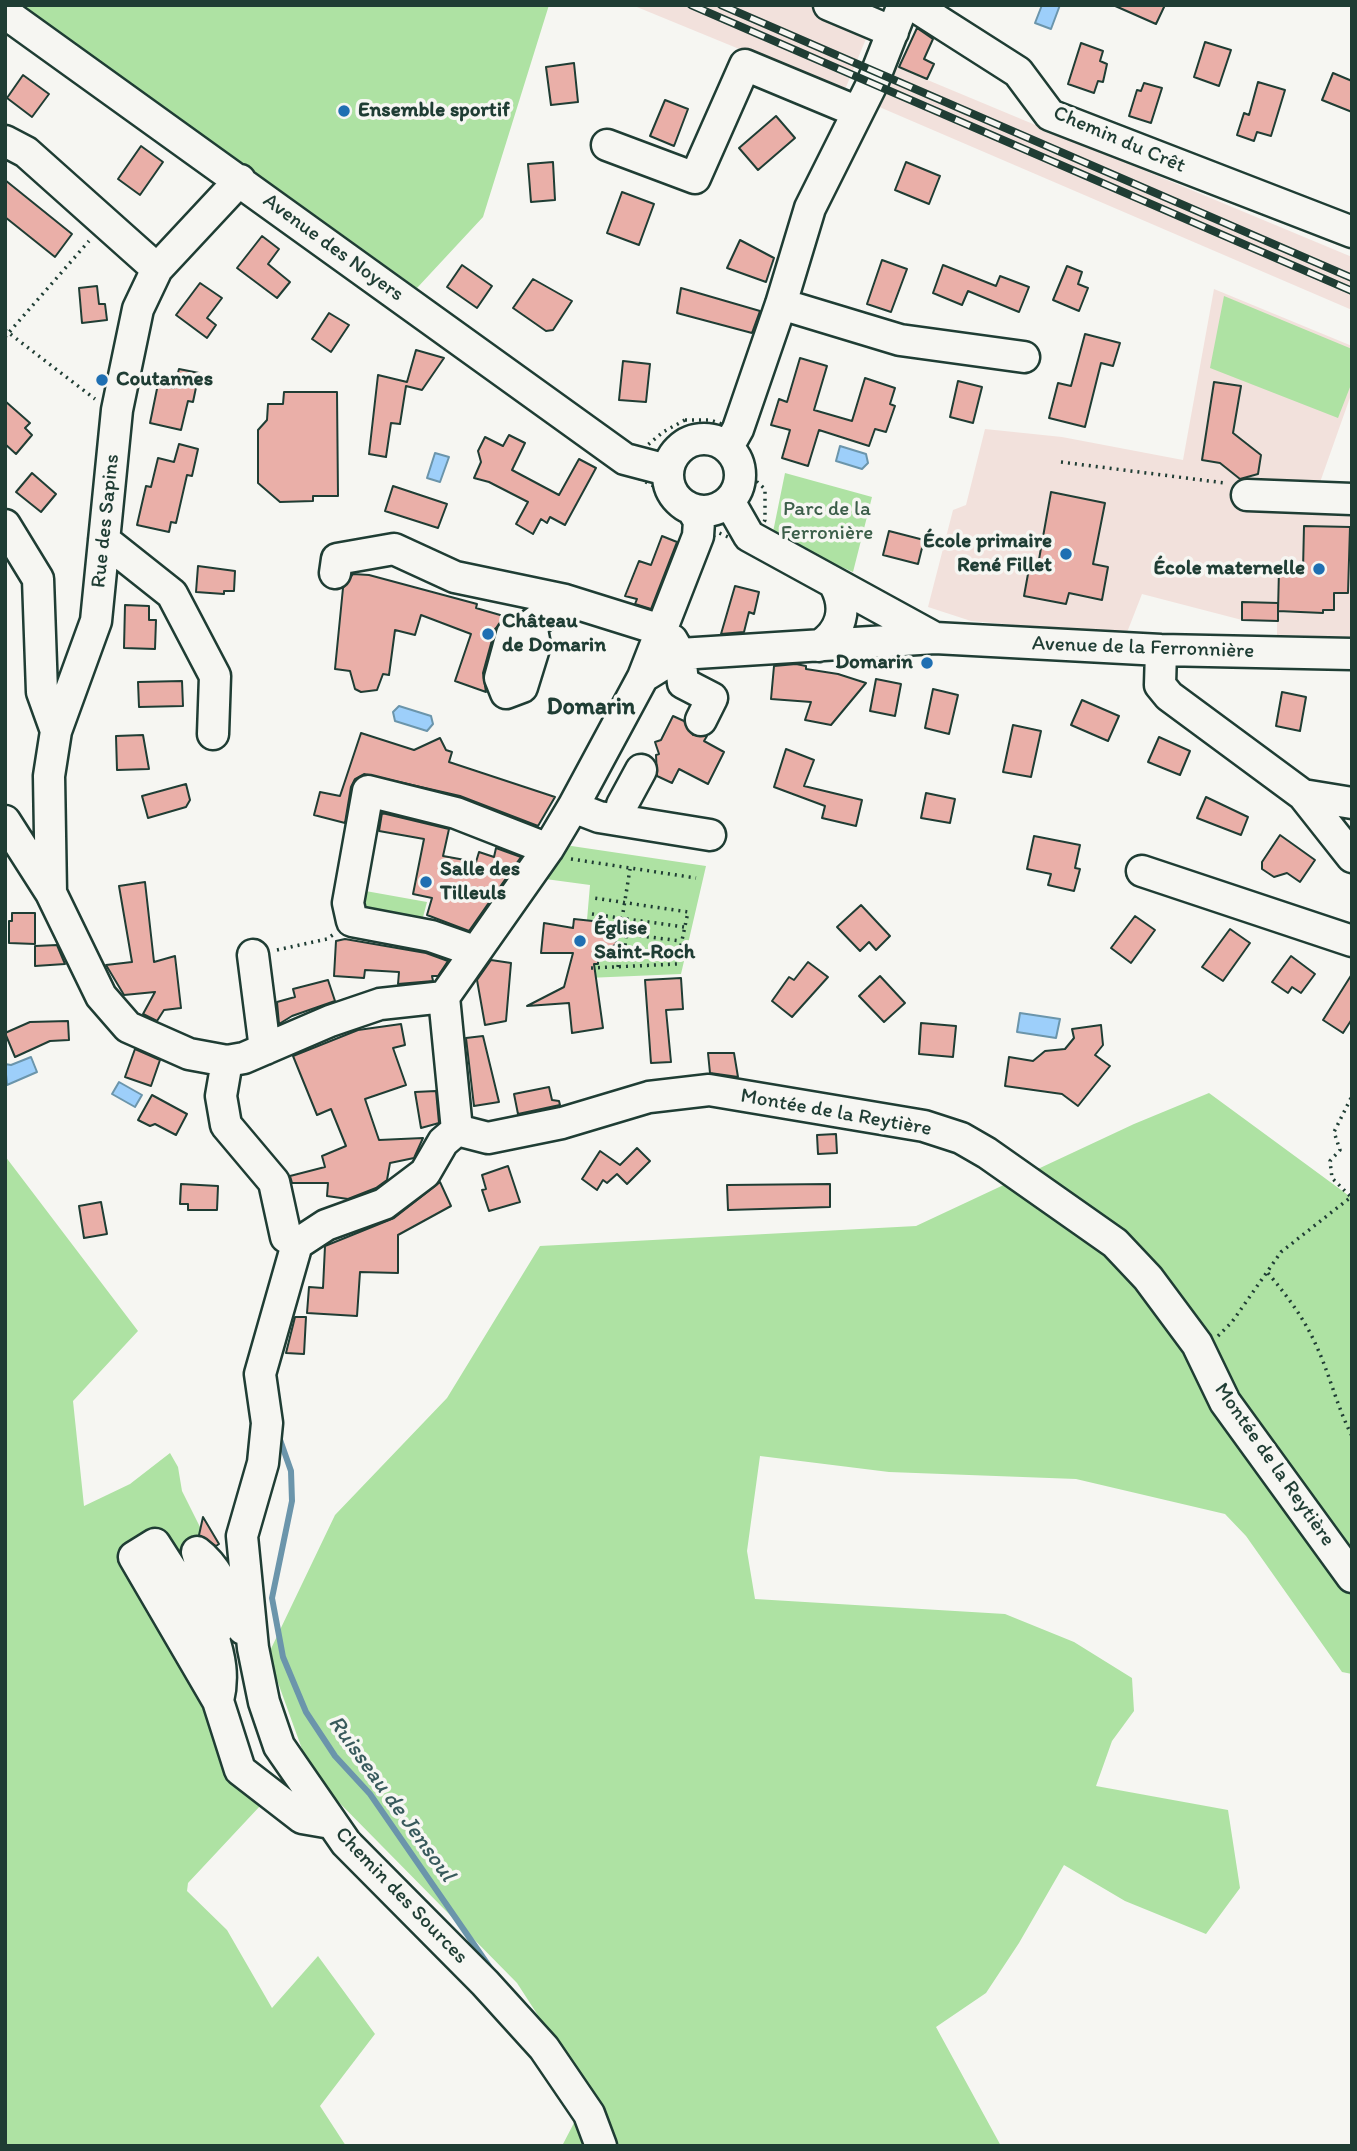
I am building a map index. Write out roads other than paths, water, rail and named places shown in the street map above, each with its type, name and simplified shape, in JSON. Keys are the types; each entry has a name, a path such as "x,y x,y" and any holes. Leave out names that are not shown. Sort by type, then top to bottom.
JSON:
{"street":[{"path":"227,1062 221,1096 226,1125 274,1182 286,1237 297,1244 326,1224 384,1204 425,1172 443,1142 457,1130 444,997 474,951 553,853 573,807 643,677 664,623 695,523 729,501 737,489 740,474 733,438 781,304 810,208 858,112 898,19 829,5"},
{"name":"Chemin du Crêt","path":"913,5 1018,72 1049,115 1352,232"},
{"name":"Avenue des Noyers","path":"5,13 625,459 667,470"},
{"path":"607,145 695,178 745,65 858,112"},
{"path":"5,141 26,152 157,270"},
{"name":"Rue des Sapins","path":"51,893 49,776 56,731 96,621 117,410 138,309 157,270 240,180"},
{"path":"781,304 900,340 1024,357"},
{"path":"733,438 698,439 684,444 673,455 667,470 669,486 695,523 753,538"},
{"path":"1247,495 1352,499"},
{"name":"Avenue de la Ferronnière","path":"729,501 753,538 935,638"},
{"path":"5,525 38,579 42,692 56,731"},
{"path":"104,540 172,594 215,676 213,734"},
{"path":"335,573 337,559 394,549 455,577 664,623"},
{"path":"819,646 832,638 841,621 841,597 835,585"},
{"path":"531,625 565,600"},
{"path":"664,623 680,654 683,683 712,698 701,720"},
{"name":"Avenue de la Ferronnière","path":"643,677 680,654 935,638 1161,650 1352,654"},
{"path":"1161,650 1160,685 1169,696 1303,795 1352,857"},
{"path":"620,820 622,804 641,770"},
{"path":"474,951 431,936 352,921 348,903 368,791 456,813 553,853"},
{"path":"1303,795 1352,803"},
{"path":"573,807 599,817 710,835"},
{"path":"5,821 51,893 101,996 128,1027 189,1054 227,1062 380,1004 444,997"},
{"path":"1142,871 1352,941"},
{"path":"253,955 265,1049"},
{"name":"Montée de la Reytière","path":"457,1130 488,1138 562,1122 649,1097 709,1090 924,1126 961,1138 987,1153 1115,1243 1148,1278 1196,1344 1225,1402 1352,1577"},
{"name":"Chemin des Sources","path":"297,1244 260,1374 267,1423 263,1463 242,1536 253,1648 264,1702 279,1746 346,1843 485,1983 544,2048 589,2115 601,2146"},
{"path":"218,1701 221,1659 212,1633 155,1544 134,1557 218,1701 240,1770 302,1818 331,1823"},
{"path":"212,1633 218,1629 218,1622 197,1552 207,1560 218,1576 253,1648"}],"water":[{"path":"1042,5 1060,5 1051,29 1035,23"},
{"path":"840,446 866,454 868,463 862,469 836,461"},
{"path":"435,453 449,457 440,482 427,478"},
{"path":"399,706 431,716 433,724 427,731 395,721 393,712"},
{"path":"1020,1013 1060,1019 1056,1038 1017,1032"},
{"path":"31,1057 37,1072 7,1085 5,1064 11,1065"},
{"path":"119,1082 142,1095 135,1107 112,1094"}],"waterway":[{"name":"Ruisseau de Jensoul","path":"278,1434 291,1471 292,1501 272,1598 283,1657 306,1712 335,1756 370,1794 491,1969"},
{"name":"Ruisseau de Jensoul","path":"498,1977 536,2018"}],"railway":[{"path":"691,5 1352,291"},
{"path":"721,5 1352,278"}],"place":[{"name":"Ensemble sportif","path":"344,111"},
{"name":"Coutannes","path":"102,380"},
{"name":"École primaire René Fillet","path":"1066,554"},
{"name":"École maternelle","path":"1319,569"},
{"name":"Château de Domarin","path":"488,634"},
{"name":"Domarin","path":"927,663"},
{"name":"Salle des Tilleuls","path":"426,882"},
{"name":"Église Saint-Roch","path":"580,941"}],"district":[{"name":"Domarin","path":"591,708"}],"park label":[{"name":"Parc de la Ferronière","path":"827,522"}]}
